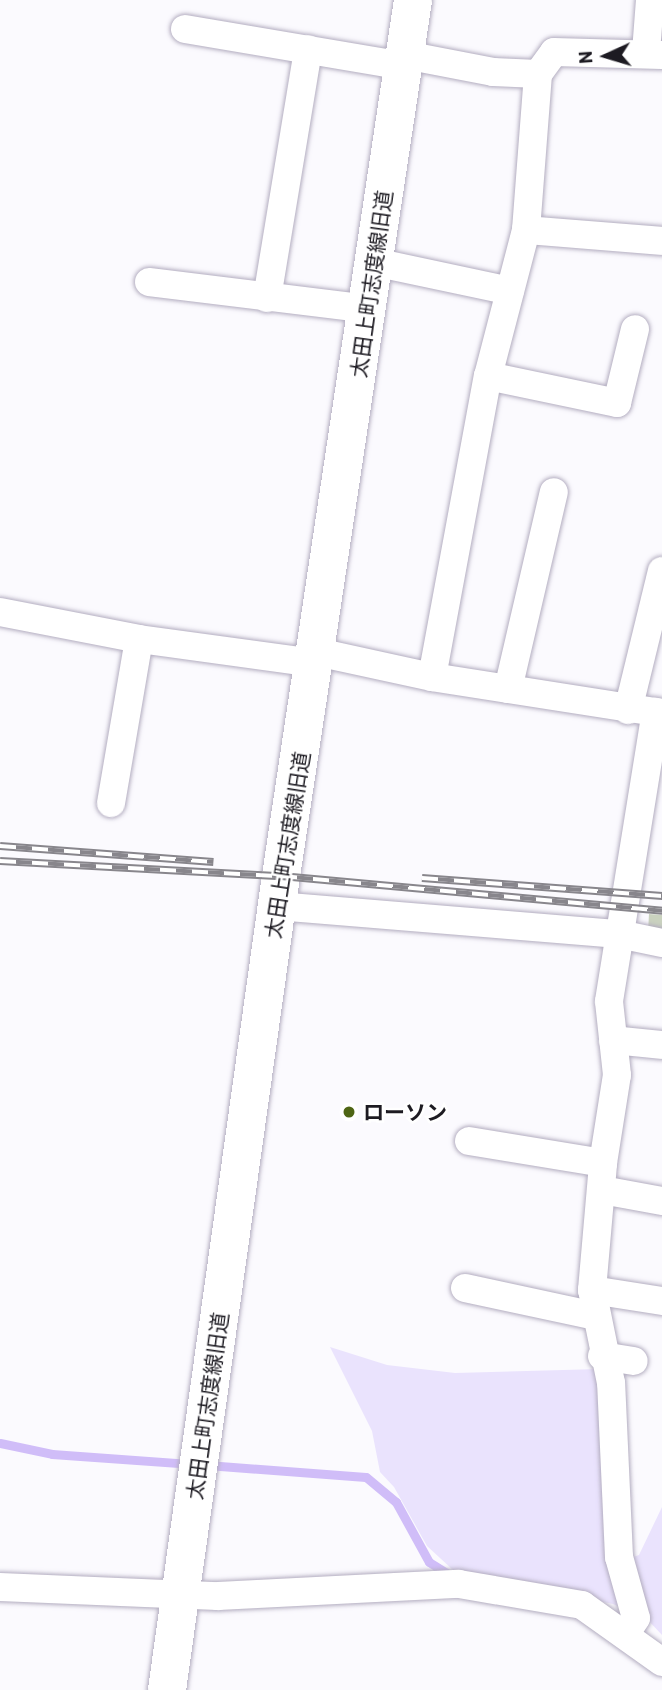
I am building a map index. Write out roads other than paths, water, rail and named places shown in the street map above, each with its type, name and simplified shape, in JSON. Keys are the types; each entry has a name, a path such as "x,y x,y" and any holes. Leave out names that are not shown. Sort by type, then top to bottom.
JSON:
{"street":[{"name":"太田上町志度線旧道","path":"167,1690 277,906 413,0"},
{"path":"432,677 488,376 526,230 538,74 554,52 654,54 650,0"},
{"path":"185,29 308,49 493,72 538,74"},
{"path":"267,298 308,49"},
{"path":"526,230 662,241"},
{"path":"374,262 510,291"},
{"path":"149,282 368,309"},
{"path":"488,376 617,403 635,328"},
{"path":"508,689 554,492"},
{"path":"631,1627 619,1557 611,1383 602,1356 594,1303 602,1176 617,1075 609,1001 649,712 662,572"},
{"path":"0,612 139,639 316,657 649,712"},
{"path":"111,803 139,639"},
{"path":"277,906 619,934 662,943"},
{"path":"613,1040 662,1045"},
{"path":"469,1141 602,1176 662,1202"},
{"path":"465,1288 594,1303 662,1301"},
{"path":"602,1356 634,1361"},
{"path":"0,1587 181,1592 218,1596 459,1584 582,1605 631,1627 662,1662"}],"waterway":[{"path":"0,1443 52,1454 190,1464"},
{"path":"207,1465 366,1477 396,1502 429,1562 451,1576"}],"railway":[{"path":"0,846 213,862"},
{"path":"0,861 281,876 662,911"},
{"path":"422,878 662,896"}],"place":[{"name":"ローソン","path":"349,1112"}]}
